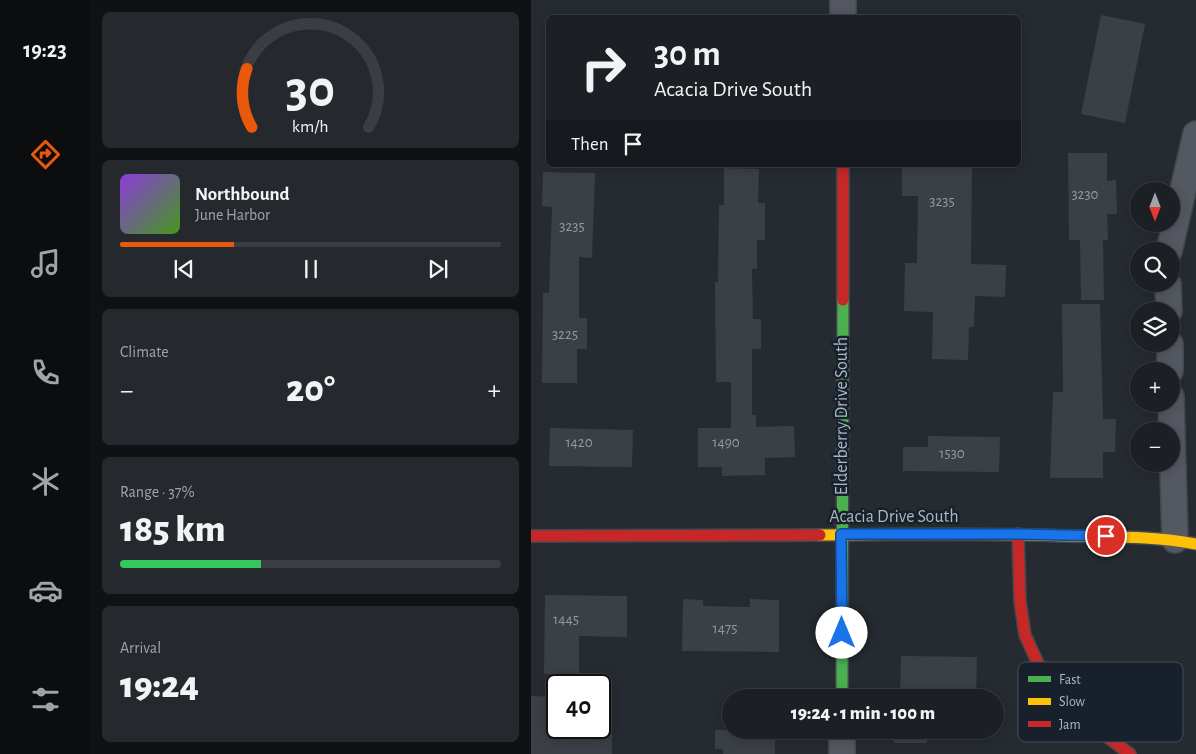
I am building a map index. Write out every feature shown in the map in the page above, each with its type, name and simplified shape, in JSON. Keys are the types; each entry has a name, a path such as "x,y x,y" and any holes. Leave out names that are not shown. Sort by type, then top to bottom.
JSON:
{"street":[{"path":"843,0 843,15"},
{"path":"1171,242 1196,134"},
{"name":"Elderberry Drive South","path":"842,689 843,167"},
{"path":"1172,412 1185,542"},
{"path":"1018,534 1020,601 1025,635 1037,662"},
{"name":"Acacia Drive South","path":"531,536 1018,534 1185,542"},
{"path":"842,739 842,754"},
{"path":"1114,742 1130,754"}],"building":[{"path":"1101,15 1145,24 1125,123 1081,114"},
{"path":"1068,153 1107,153 1107,181 1116,180 1117,214 1107,214 1108,240 1103,240 1104,300 1081,300 1080,240 1069,240"},
{"path":"902,167 972,167 971,264 1006,265 1005,297 975,296 974,327 969,327 968,360 932,359 933,312 904,311 905,263 917,263 918,196 902,196"},
{"path":"724,168 759,169 758,203 765,203 765,240 757,240 757,269 752,269 753,319 761,319 761,349 752,349 752,415 756,415 756,427 794,426 795,457 765,458 765,475 722,476 722,467 698,467 698,428 731,428 731,382 716,382 715,282 718,282 719,205 724,205"},
{"path":"543,172 595,173 592,258 579,257 579,318 587,318 587,349 577,349 577,383 542,383 543,293 549,293 552,207 542,206"},
{"path":"1062,304 1100,304 1103,419 1116,419 1115,452 1103,452 1103,478 1050,478 1053,392 1063,392"},
{"path":"550,428 633,430 632,467 549,466"},
{"path":"928,436 1000,437 999,472 903,471 903,447 928,447"},
{"path":"545,595 627,596 627,637 579,636 579,674 544,674"},
{"path":"683,599 703,600 703,606 750,607 750,599 779,600 779,652 682,651"},
{"path":"901,656 977,657 976,689 900,689"},
{"path":"531,696 546,697 546,739 611,739 612,734 612,754 531,754"},
{"path":"715,730 722,730 722,739 775,739 775,754 723,754 723,749 715,749"},
{"path":"894,739 927,739 927,743 894,743"}],"traffic: fast":[{"path":"842,689 843,300"}],"traffic: slow":[{"path":"820,535 977,534 1118,537 1150,538 1196,544"}],"traffic: jam":[{"path":"843,167 843,300"},
{"path":"1018,534 1020,601 1025,635 1037,662"},
{"path":"531,536 820,535"},
{"path":"1114,742 1130,754"}],"route":[{"path":"842,633 841,534 1106,536"}]}
